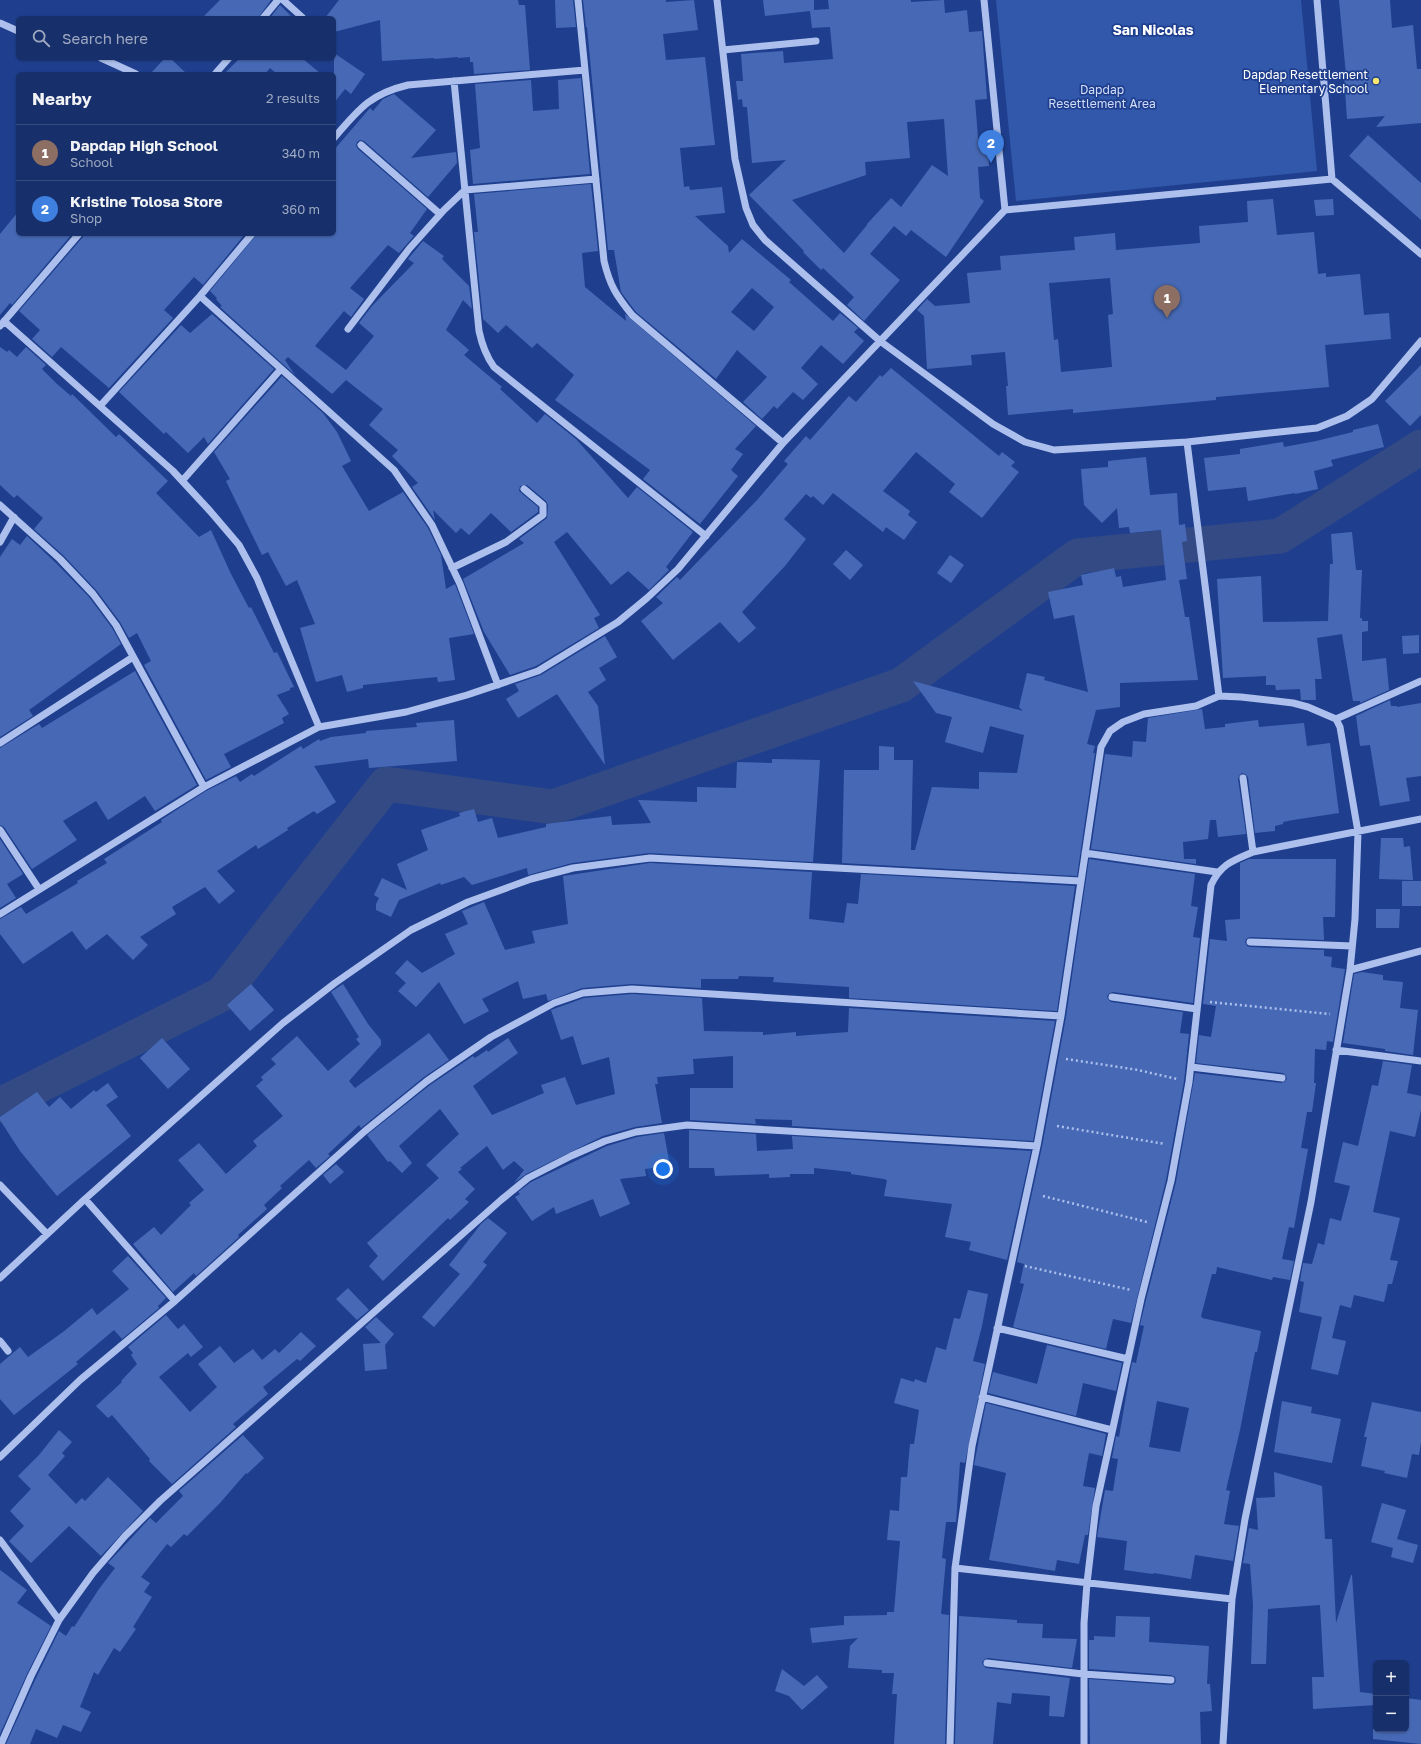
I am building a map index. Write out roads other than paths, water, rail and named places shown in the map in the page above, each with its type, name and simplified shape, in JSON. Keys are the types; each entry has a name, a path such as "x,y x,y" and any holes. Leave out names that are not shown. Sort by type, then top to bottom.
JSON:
{"street":[{"path":"265,16 278,0"},
{"path":"283,0 301,16"},
{"path":"578,0 604,261 609,281 617,297 632,315 783,443"},
{"path":"717,0 734,159 746,208 753,225 765,240 880,341 993,424 1025,442 1054,450 1187,442 1317,428 1347,416 1372,399 1421,341"},
{"path":"984,0 1005,210"},
{"path":"1317,0 1332,179 1421,254"},
{"path":"0,24 16,29"},
{"path":"723,50 816,41"},
{"path":"105,60 132,72"},
{"path":"217,72 227,60"},
{"path":"336,136 368,100 383,92 408,85 585,70"},
{"path":"454,81 479,331 488,359 494,367 706,536"},
{"path":"361,145 440,214"},
{"path":"348,328 409,249 440,214 465,190 596,179"},
{"path":"0,914 204,787 319,727 406,712 498,685 538,671 618,622 647,598 678,569 783,443 1005,210 1332,179"},
{"path":"77,236 2,324 100,406 182,481 239,545 258,578 319,727"},
{"path":"100,406 200,296 250,236"},
{"path":"200,296 394,470 432,526 460,584 498,685"},
{"path":"182,481 281,369"},
{"path":"1187,442 1219,696"},
{"path":"452,568 506,542 543,516 543,505 524,489"},
{"path":"0,505 60,559 93,594 116,625 204,787"},
{"path":"0,542 14,517"},
{"path":"0,743 133,657"},
{"path":"1336,719 1421,681"},
{"path":"950,1744 955,1568 972,1446 1037,1146 1054,1057 1101,747 1110,731 1123,722 1144,714 1196,706 1219,696 1241,697 1293,704 1308,707 1336,719 1340,727 1358,832 1355,919 1350,970 1311,1202 1245,1519 1232,1599 1223,1744"},
{"path":"1243,778 1253,852"},
{"path":"1084,1744 1084,1623 1096,1506 1142,1293 1171,1181 1189,1082 1211,885 1218,872 1233,861 1253,852 1421,819"},
{"path":"0,830 39,889"},
{"path":"1085,853 1218,872"},
{"path":"0,1278 85,1199 282,1023 335,983 411,930 468,902 531,879 572,868 650,858 1080,881"},
{"path":"1250,942 1352,946"},
{"path":"1350,970 1421,952"},
{"path":"0,1457 80,1380 175,1301 365,1131 427,1081 491,1036 554,1003 583,993 632,989 1061,1016"},
{"path":"1112,997 1197,1009"},
{"path":"1336,1050 1421,1061"},
{"path":"1191,1067 1282,1078"},
{"path":"1,1744 31,1676 59,1620 93,1573 125,1536 160,1501 501,1200 528,1178 571,1156 605,1141 636,1132 687,1125 1037,1146"},
{"path":"0,1185 47,1234"},
{"path":"85,1199 175,1301"},
{"path":"997,1328 1128,1358"},
{"path":"0,1341 8,1351"},
{"path":"982,1397 1112,1430"},
{"path":"0,1540 59,1620"},
{"path":"955,1568 1232,1599"},
{"path":"987,1663 1083,1674 1171,1680"}],"waterway":[{"path":"0,1105 222,994 386,784 553,807 901,685 1078,556 1280,536 1421,447"}],"place":[{"name":"Dapdap Resettlement Elementary School","path":"1376,81"},
{"name":"Kristine Tolosa Store","path":"991,163"},
{"name":"Dapdap High School","path":"1167,318"}],"district":[{"name":"San Nicolas","path":"1153,29"}],"park label":[{"name":"Dapdap Resettlement Area","path":"1102,96"}]}
